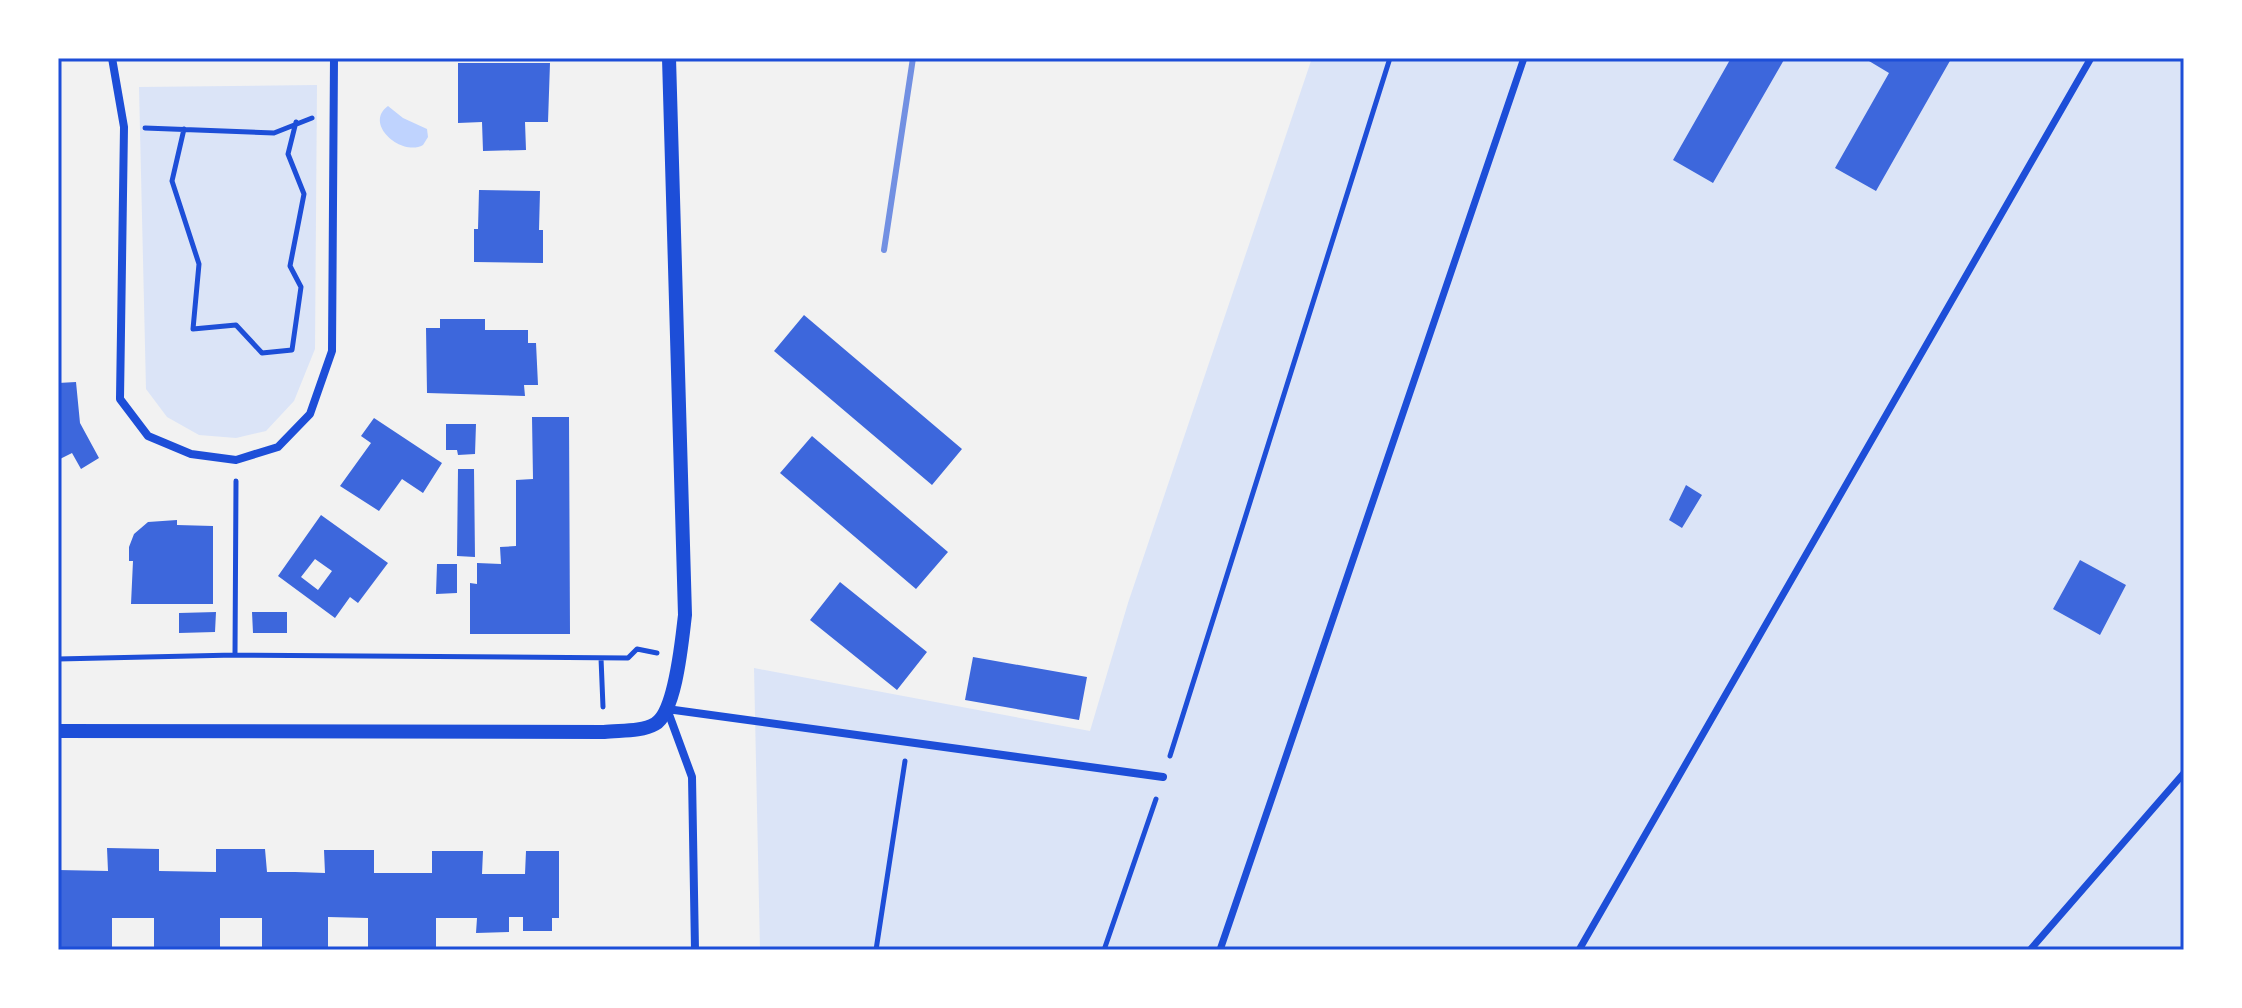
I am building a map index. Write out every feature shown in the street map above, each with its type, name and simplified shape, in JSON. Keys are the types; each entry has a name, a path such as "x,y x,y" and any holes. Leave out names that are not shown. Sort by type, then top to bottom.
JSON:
{"street":[{"path":"112,58 124,127 120,399 148,436 191,454 236,460 278,447 310,414 332,351 334,58"},
{"path":"58,731 604,732 657,723 667,709 680,657 685,615 669,58"},
{"path":"1220,950 1524,58"},
{"path":"1579,950 2091,58"},
{"path":"667,709 1163,777"},
{"path":"667,709 692,777 695,950"},
{"path":"2030,950 2184,773"}],"path":[{"path":"1104,950 1163,777 1390,58"},
{"path":"124,127 274,133 296,122 333,111"},
{"path":"184,129 172,181 199,264 193,329 236,325 262,353 292,350 301,287 290,266 304,194 288,154 296,122"},
{"path":"235,655 236,460"},
{"path":"58,659 235,655 628,658 637,649 680,657"},
{"path":"601,658 604,732"},
{"path":"876,950 908,742"}],"shaded area":[{"path":"1312,58 2184,58 2184,950 760,950 754,668 1090,731 1128,603"},
{"path":"317,85 315,349 294,401 266,431 236,438 199,435 167,417 146,389 139,87"}],"water":[{"path":"388,106 403,118 427,129 428,137 423,145 414,148 405,146 388,137 380,121 381,113"}],"building":[{"path":"1731,58 1785,58 1713,183 1673,160"},
{"path":"1864,58 1951,59 1876,191 1835,168 1889,73"},
{"path":"458,63 550,63 548,122 525,122 526,150 483,151 482,122 458,123"},
{"path":"479,190 540,191 539,230 543,230 543,263 474,262"},
{"path":"804,315 962,449 932,485 774,351"},
{"path":"440,319 485,319 485,330 528,330 528,343 536,343 538,385 524,385 525,396 427,393 426,328 440,328"},
{"path":"76,382 80,423 99,458 81,469 72,453 58,460 58,383"},
{"path":"532,417 569,417 570,634 470,634 470,583 477,584 477,563 501,564 500,547 516,546 516,480 533,479"},
{"path":"374,418 442,463 423,493 402,479 379,511 340,486 371,443 361,436"},
{"path":"446,424 476,424 475,454 458,455 457,450 446,450"},
{"path":"812,436 948,552 916,589 780,473"},
{"path":"458,469 474,469 475,557 457,556"},
{"path":"1686,485 1702,495 1682,528 1669,520"},
{"path":"321,515 388,563 358,603 350,597 335,618 278,576","holes":["315,559 332,571 318,590 301,577"]},
{"path":"177,520 177,525 213,526 213,604 131,604 133,561 129,561 129,547 134,534 148,522"},
{"path":"2080,560 2126,585 2100,635 2053,609"},
{"path":"437,564 457,564 457,593 436,594"},
{"path":"840,582 927,652 897,690 810,620"},
{"path":"216,612 215,632 179,633 179,613"},
{"path":"252,612 287,612 287,633 253,633"},
{"path":"973,657 1087,677 1079,720 965,700"},
{"path":"107,848 159,849 159,871 216,872 216,849 265,849 267,872 325,873 324,850 374,850 374,873 432,873 432,851 483,851 482,874 525,874 526,851 559,851 559,918 552,918 552,931 523,931 523,917 509,917 509,932 476,933 477,918 436,918 436,950 368,950 368,918 328,917 328,950 262,950 262,918 220,918 220,950 154,950 154,918 112,918 112,950 58,950 58,870 108,871"}],"railway":[{"path":"884,250 913,58"}]}
